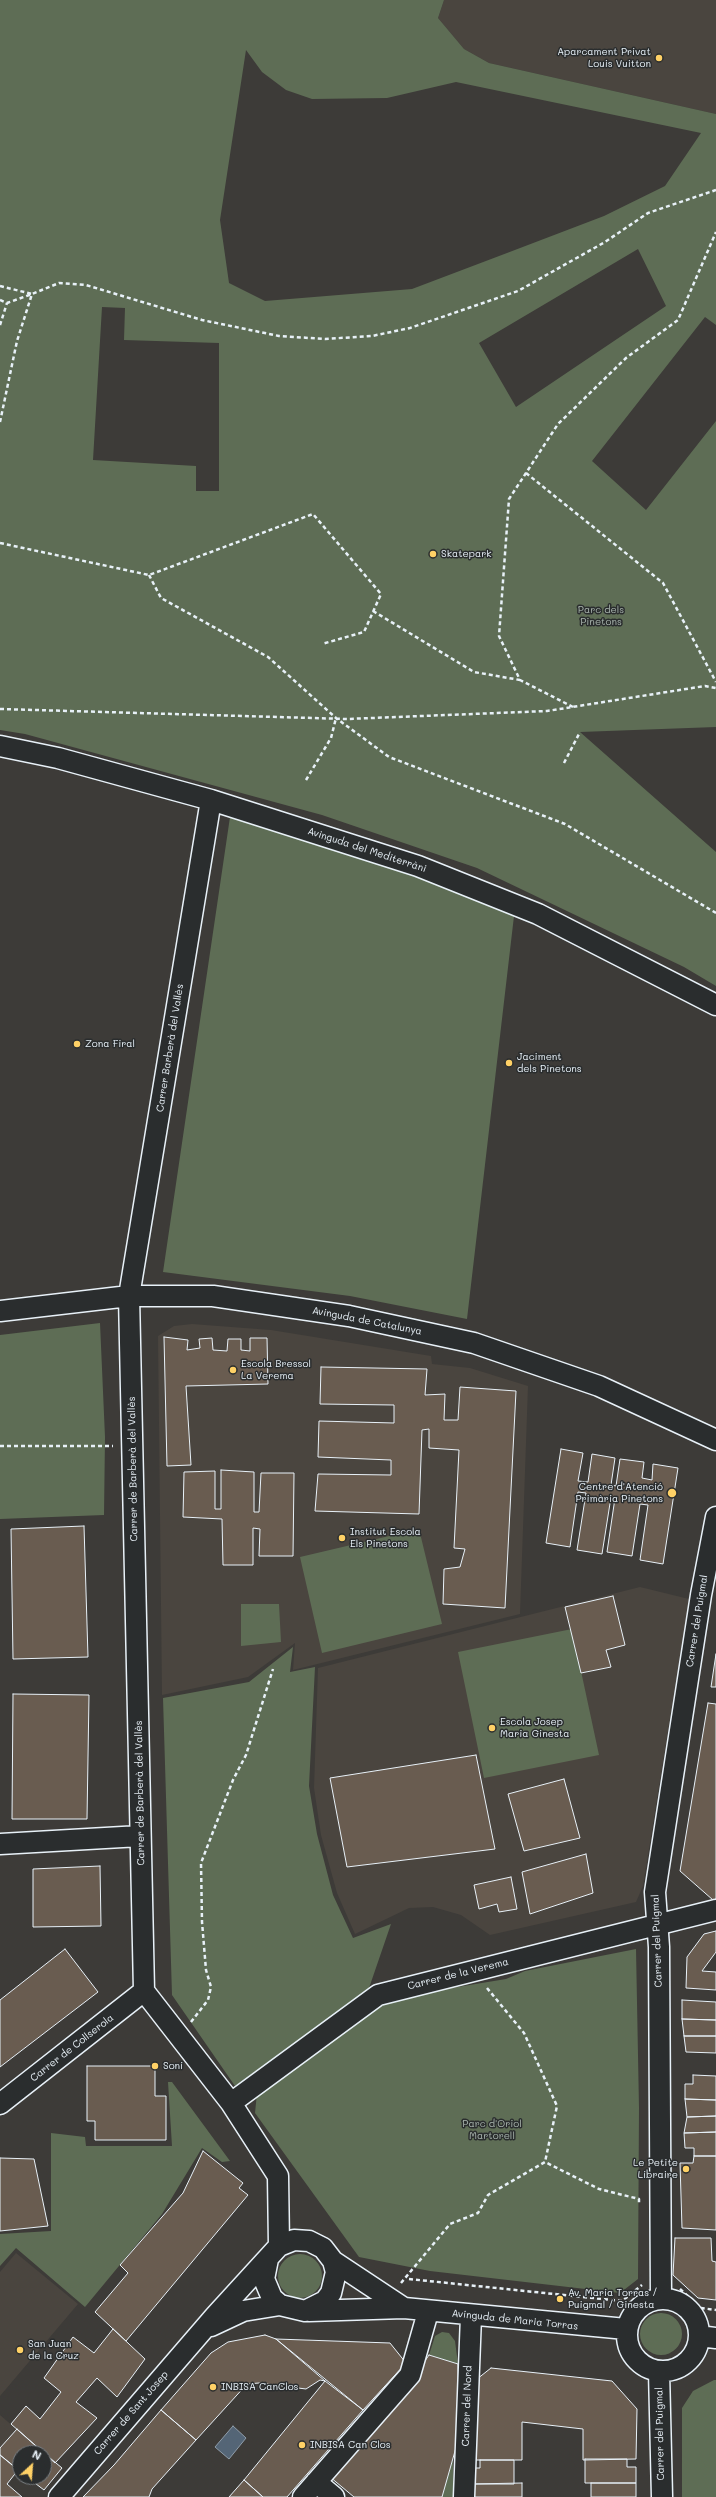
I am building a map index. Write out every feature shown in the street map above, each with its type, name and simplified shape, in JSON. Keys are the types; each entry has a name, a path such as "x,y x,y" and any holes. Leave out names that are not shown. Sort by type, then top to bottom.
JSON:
{"street":[{"name":"Avinguda del Mediterràni","path":"0,746 58,758 211,800 418,866 531,911 716,1005"},
{"name":"Carrer Barberà del Vallès","path":"129,1296 211,800"},
{"name":"Avinguda de Catalunya","path":"0,1311 129,1296 213,1296 349,1316 474,1343 599,1386 716,1440"},
{"name":"Carrer de Barberà del Vallès","path":"129,1296 144,1991"},
{"name":"Carrer del Puigmal","path":"661,2291 657,1924 655,1892 700,1595 716,1517"},
{"path":"0,1844 140,1836"},
{"name":"Carrer de la Verema","path":"231,2103 378,1995 716,1910"},
{"path":"144,1991 231,2103 278,2176 273,2253 264,2279 272,2298 280,2305 305,2311 325,2301 331,2293 336,2277 333,2261 323,2248 309,2241 294,2240 273,2253"},
{"name":"Carrer de Collserola","path":"0,2104 144,1991"},
{"name":"Carrer de Sant Josep","path":"59,2497 273,2253"},
{"name":"Avinguda de Maria Torras","path":"333,2261 404,2308"},
{"path":"661,2291 689,2310 708,2337 687,2362 672,2370 659,2371 643,2366 634,2358 627,2343 626,2329 639,2307 661,2291"},
{"name":"Carrer de Sant Josep","path":"204,2330 243,2311 280,2305"},
{"name":"Avinguda de Maria Torras","path":"305,2311 404,2308 428,2312 626,2329"},
{"path":"334,2497 310,2490 410,2375 428,2312"},
{"name":"Carrer del Nord","path":"464,2497 471,2316"},
{"name":"Carrer del Puigmal","path":"659,2371 662,2497"}],"path":[{"path":"0,300 7,303 59,283 86,286 202,320 258,332 325,339 372,336 410,328 518,291 605,242 648,213 716,190"},
{"path":"520,680 499,636 509,500 558,424 626,358 678,320 716,232"},
{"path":"0,286 32,294"},
{"path":"0,422 17,341 32,294"},
{"path":"0,325 7,303"},
{"path":"526,473 662,583 716,682"},
{"path":"0,543 149,575 313,514 380,594 364,632 322,644"},
{"path":"149,575 162,598 268,656 336,718 388,757 565,824 716,913"},
{"path":"373,611 474,672 520,680 574,707"},
{"path":"0,709 336,718 547,711 705,686 716,688"},
{"path":"306,780 331,738 336,718"},
{"path":"564,763 580,732"},
{"path":"0,1446 133,1447"},
{"path":"176,2033 194,2020 208,2000 211,1987 206,1970 202,1922 201,1863 233,1780 246,1755 273,1669"},
{"path":"398,2286 450,2224 478,2213 488,2195 545,2162 557,2106 524,2033 483,1983 476,1970"},
{"path":"545,2162 599,2189 639,2199 640,2206"},
{"path":"409,2279 622,2301 646,2282 661,2291 674,2284 701,2308 716,2310"}],"shaded area":[{"name":"Aparcament Privat Louis Vuitton","path":"444,0 716,0 716,114 489,63 464,49 438,18"},
{"name":"Institut Escola Els Pinetons","path":"192,1324 271,1330 431,1356 432,1364 470,1368 528,1386 520,1614 293,1670 295,1643 248,1677 162,1695 158,1336 174,1326"},
{"name":"Escola Josep Maria Ginesta","path":"640,1587 689,1599 643,1886 636,1902 490,1935 461,1915 433,1907 409,1908 355,1934 337,1893 321,1835 314,1788 318,1668"},
{"name":"San Juan de la Cruz","path":"16,2253 78,2304 0,2396 0,2272"},
{"path":"0,2415 35,2445 12,2445 12,2465 0,2455"}],"green space":[{"name":"Parc dels Pinetons","path":"0,0 444,0 438,18 464,49 489,63 716,114 716,325 705,317 592,461 646,510 716,421 716,727 580,732 716,852 716,986 684,967 477,868 322,815 25,734 0,730","holes":["246,50 262,72 286,90 312,99 387,98 456,82 701,133 665,186 604,216 412,289 265,301 229,283 220,220","638,249 666,306 516,407 479,343","102,307 125,308 124,340 219,343 219,491 196,491 196,466 93,460"]},
{"path":"230,817 412,873 514,916 467,1319 350,1296 163,1272"},
{"path":"100,1323 105,1437 104,1515 0,1519 0,1335"},
{"path":"419,1529 442,1624 322,1653 300,1557"},
{"path":"241,1604 279,1604 281,1642 241,1646"},
{"path":"572,1629 599,1755 484,1778 458,1652"},
{"path":"293,1647 290,1672 315,1667 309,1786 317,1834 333,1895 353,1938 391,1924 368,1991 235,2086 172,1995 163,1698 249,1682"},
{"name":"Parc d'Oriol Martorell","path":"636,1949 639,2108 638,2279 620,2293 430,2271 359,2257 255,2113 257,2093 391,1998 506,1979 525,1971"},
{"path":"168,2082 172,2082 230,2161 222,2162 202,2148 162,2214 85,2307 16,2248 0,2266 0,2234 51,2231 51,2133 85,2137 86,2146 172,2146"},
{"path":"300,2254 312,2258 318,2264 322,2276 318,2288 312,2294 300,2298 288,2294 282,2288 278,2276 282,2264 288,2258"},
{"path":"657,2313 665,2313 673,2316 679,2322 682,2334 679,2346 673,2352 665,2355 657,2355 649,2352 643,2346 640,2338 640,2330 643,2322 649,2316"},
{"path":"442,2332 449,2333 455,2341 458,2364 429,2355 435,2336"},
{"path":"716,2380 716,2497 682,2497 682,2408 693,2391"},
{"path":"453,2459 453,2497 441,2497"}],"water":[{"path":"233,2426 246,2438 229,2459 215,2447"}],"building":[{"path":"164,1337 188,1340 187,1350 200,1348 199,1339 212,1338 213,1350 227,1351 228,1339 241,1339 241,1350 250,1351 250,1338 267,1338 268,1384 186,1386 191,1465 167,1466"},
{"path":"321,1367 427,1369 425,1395 445,1394 444,1420 458,1420 460,1387 516,1391 505,1608 443,1604 444,1569 460,1567 465,1549 454,1548 459,1450 429,1448 429,1429 422,1430 419,1514 315,1511 318,1474 391,1475 391,1460 318,1457 319,1421 394,1423 394,1405 320,1404"},
{"path":"561,1449 583,1453 578,1481 588,1482 592,1454 615,1458 611,1485 616,1486 620,1459 644,1462 642,1478 652,1480 653,1464 678,1468 663,1564 640,1560 648,1505 640,1504 632,1556 607,1552 615,1498 611,1497 602,1554 577,1550 586,1493 578,1492 570,1547 546,1543"},
{"path":"221,1470 254,1472 254,1512 259,1512 261,1473 294,1473 293,1556 259,1556 260,1529 253,1528 253,1565 223,1565 222,1519 183,1517 184,1472 215,1471 215,1509 221,1509"},
{"path":"84,1526 88,1657 13,1659 11,1529"},
{"path":"613,1596 625,1645 606,1650 611,1667 581,1673 565,1607"},
{"path":"716,1654 716,1687 711,1687"},
{"path":"13,1694 89,1695 87,1819 12,1819"},
{"path":"708,1703 716,1704 716,1899 713,1900 680,1871"},
{"path":"476,1755 495,1849 347,1867 330,1778"},
{"path":"564,1779 580,1838 524,1851 508,1794"},
{"path":"586,1854 593,1893 530,1914 522,1872"},
{"path":"100,1866 101,1926 33,1927 33,1869"},
{"path":"511,1877 517,1909 499,1912 497,1904 479,1909 474,1885"},
{"path":"716,1931 716,1952 702,1971 716,1972 716,1990 686,1988 687,1957 704,1934"},
{"path":"65,1949 98,1992 0,2067 0,2000"},
{"path":"682,2000 716,2002 716,2020 682,2019"},
{"path":"682,2019 716,2020 716,2036 684,2036"},
{"path":"684,2036 716,2036 716,2053 686,2052"},
{"path":"87,2066 155,2066 155,2096 166,2096 166,2140 95,2140 95,2121 87,2121"},
{"path":"693,2075 716,2076 716,2100 685,2099 685,2084 693,2084"},
{"path":"685,2099 716,2100 716,2116 687,2117"},
{"path":"716,2116 716,2132 684,2133 687,2117"},
{"path":"716,2132 716,2156 694,2156 694,2148 685,2148 684,2133"},
{"path":"203,2151 243,2183 239,2188 248,2195 126,2341 95,2312 128,2273 120,2265 183,2193"},
{"path":"694,2156 716,2156 716,2230 682,2228 680,2163 693,2163"},
{"path":"0,2158 34,2159 48,2226 0,2231"},
{"path":"675,2238 711,2238 712,2261 716,2262 716,2300 698,2298 673,2275"},
{"path":"113,2329 145,2359 117,2397 97,2378 76,2402 97,2418 55,2463 52,2460 52,2445 35,2445 11,2424 26,2406 40,2419 61,2392 44,2378 73,2337 94,2353"},
{"name":"INBISA CanClos","path":"265,2335 276,2339 325,2381 320,2380 306,2389 259,2383 247,2384 196,2440 161,2410 211,2353 228,2342"},
{"path":"276,2339 390,2343 406,2363 363,2410"},
{"path":"429,2355 458,2364 459,2437 442,2497 354,2497 330,2477 414,2377"},
{"path":"491,2368 612,2381 637,2409 636,2459 583,2460 583,2429 522,2422 522,2460 472,2460 472,2383"},
{"name":"INBISA Can Clos","path":"325,2381 363,2410 287,2497 263,2497 244,2480"},
{"path":"161,2410 196,2440 152,2489 149,2497 83,2497 114,2465"},
{"path":"17,2429 35,2445 12,2445 12,2465 0,2455 0,2448"},
{"path":"0,2455 12,2465 12,2478 7,2484 22,2497 0,2497"},
{"path":"585,2459 627,2459 627,2467 636,2467 636,2483 585,2483"},
{"path":"52,2460 62,2468 52,2480"},
{"path":"480,2460 514,2460 514,2484 472,2484 472,2468 480,2468"},
{"path":"244,2480 263,2497 229,2497"},
{"path":"522,2483 522,2497 472,2497 472,2484"},
{"path":"591,2483 636,2483 636,2497 591,2497"},
{"path":"37,2485 48,2485 44,2490"}],"place":[{"name":"Aparcament Privat Louis Vuitton","path":"659,58"},
{"name":"Skatepark","path":"433,554"},
{"name":"Zona Firal","path":"77,1044"},
{"name":"Jaciment dels Pinetons","path":"509,1063"},
{"name":"Escola Bressol La Verema","path":"233,1370"},
{"name":"Centre d'Atenció Primària Pinetons","path":"672,1493"},
{"name":"Institut Escola Els Pinetons","path":"342,1538"},
{"name":"Escola Josep Maria Ginesta","path":"492,1728"},
{"name":"Soni","path":"155,2066"},
{"name":"Le Petite Libraire","path":"686,2169"},
{"name":"Av. Maria Torras / Puigmal / Ginesta","path":"560,2299"},
{"name":"San Juan de la Cruz","path":"20,2350"},
{"name":"INBISA CanClos","path":"213,2387"},
{"name":"INBISA Can Clos","path":"302,2445"}]}
